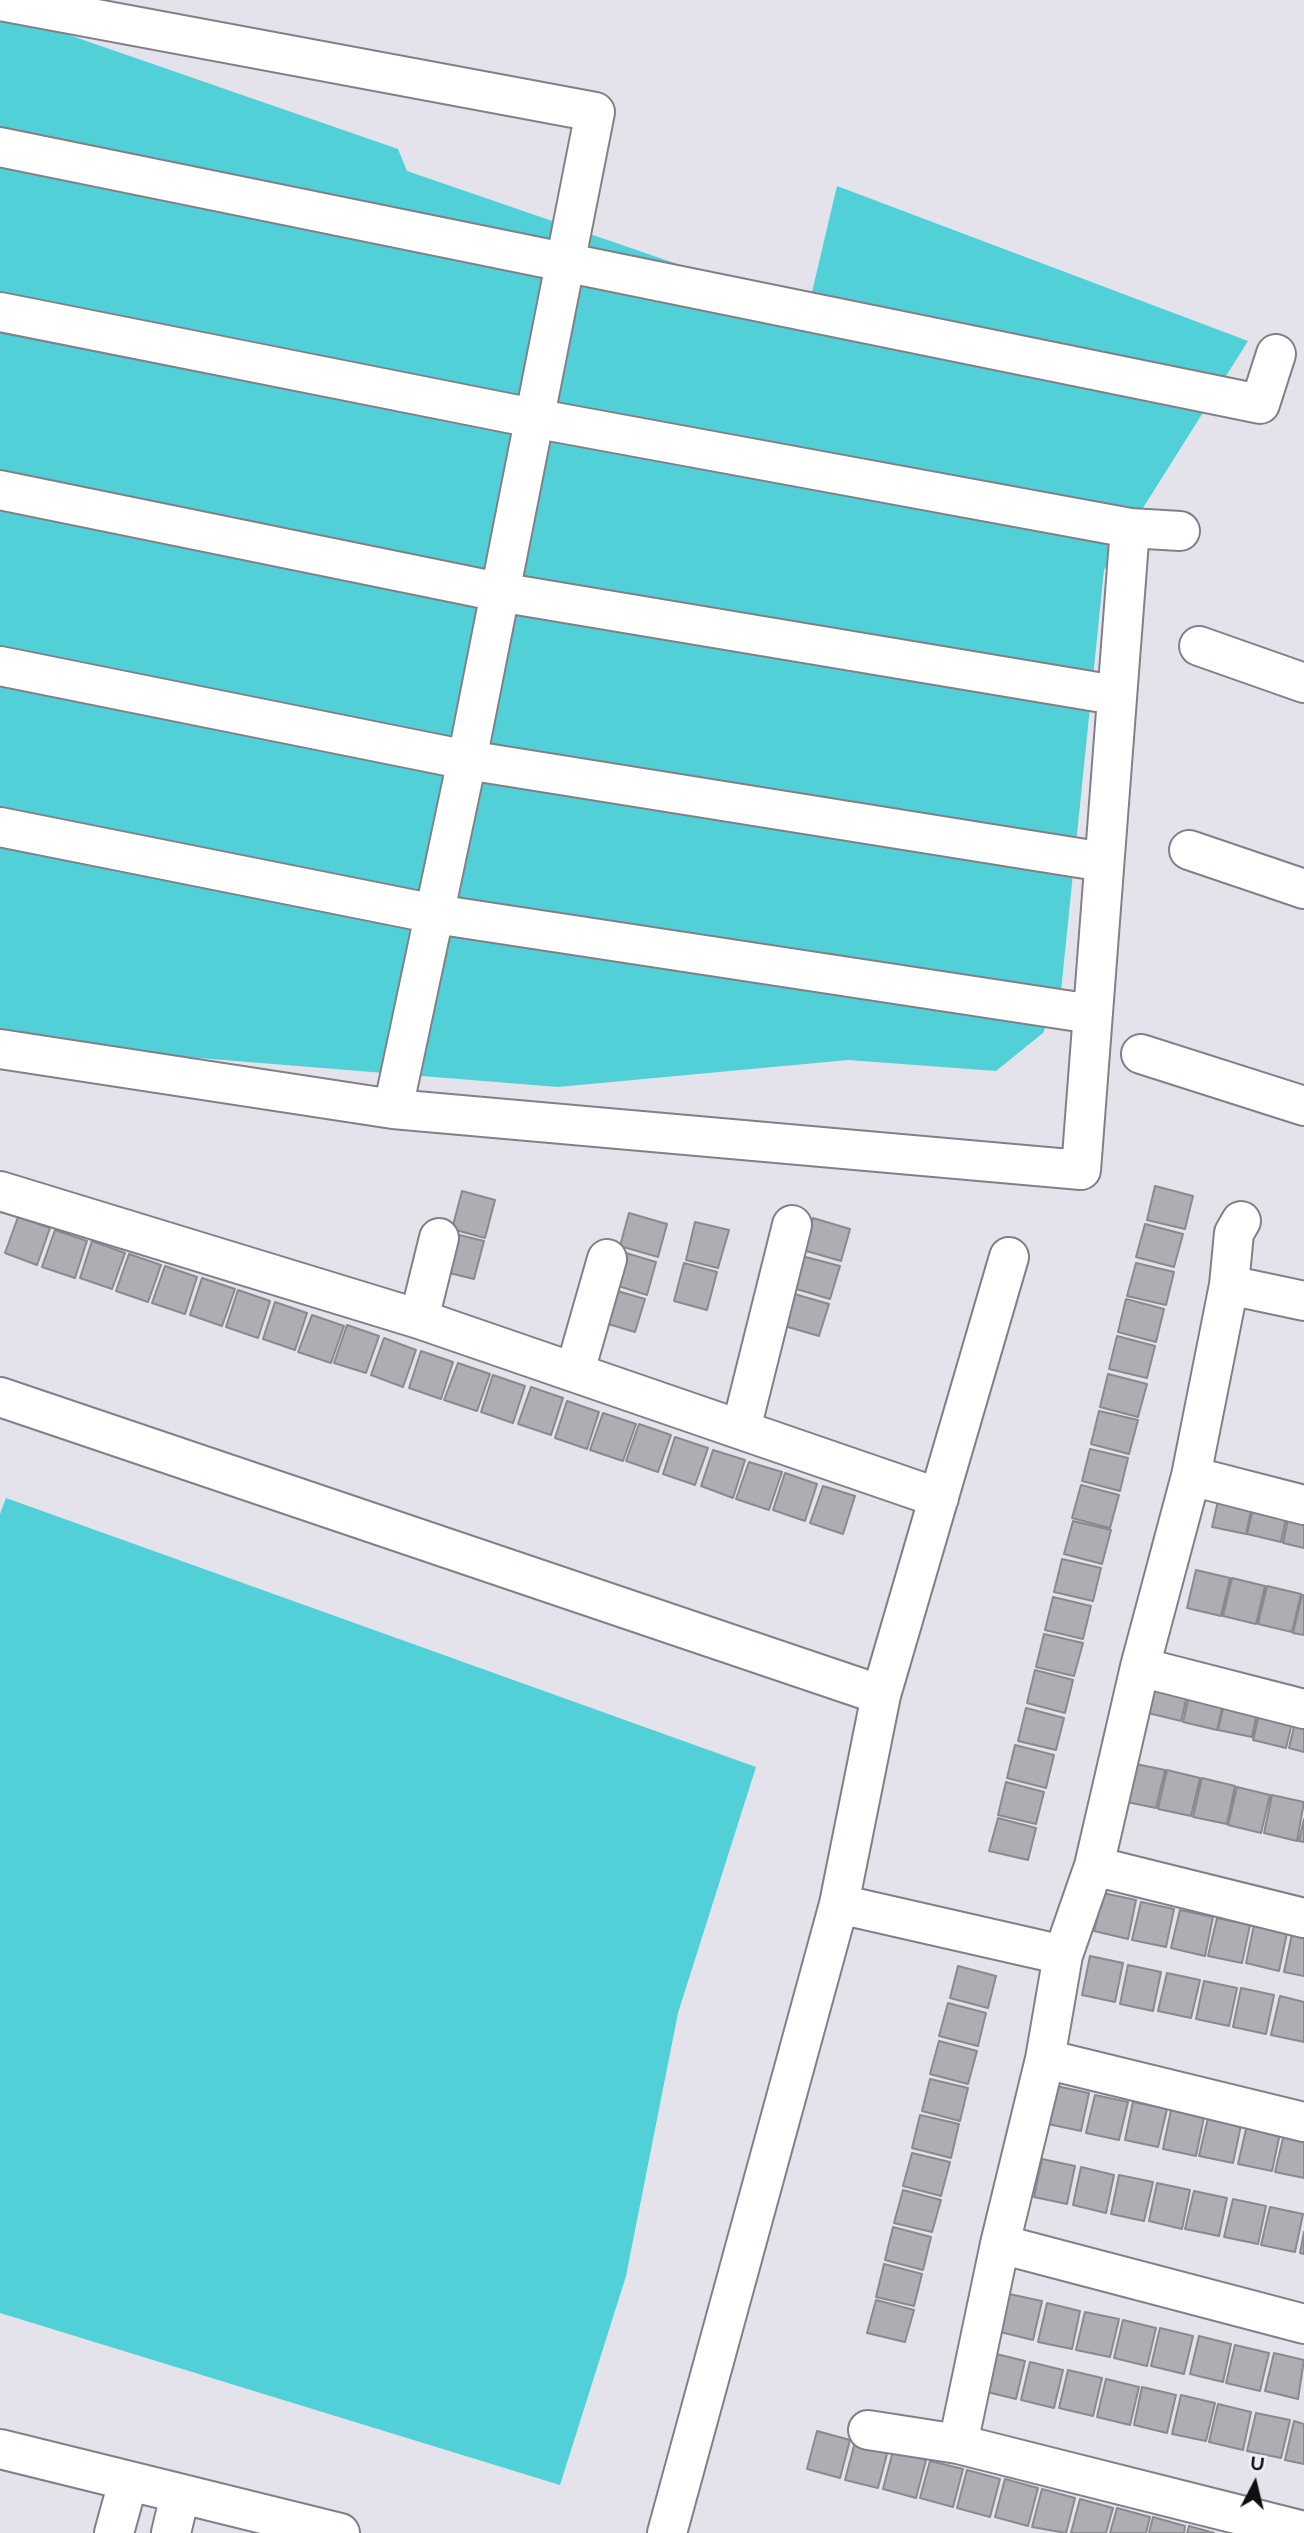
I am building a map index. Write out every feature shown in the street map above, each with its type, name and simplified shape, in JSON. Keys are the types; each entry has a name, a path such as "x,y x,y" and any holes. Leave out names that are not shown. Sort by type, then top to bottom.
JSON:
{"street":[{"path":"0,1 595,111 467,760 393,1109"},
{"path":"0,147 1260,404 1276,354"},
{"path":"0,312 533,418 1130,528 1180,531"},
{"path":"0,490 499,592 1115,695"},
{"path":"0,1049 393,1109 1082,1170 1115,695 1130,528"},
{"path":"1199,646 1304,683"},
{"path":"0,666 467,760 1104,862"},
{"path":"0,827 435,914 1092,1014"},
{"path":"1189,850 1304,889"},
{"path":"1141,1054 1304,1106"},
{"path":"0,1191 419,1319 939,1498"},
{"path":"958,2444 1000,2244 1045,2059 1063,1955 1094,1866 1140,1667 1191,1476 1229,1285 1234,1233 1241,1221"},
{"path":"741,1429 792,1225"},
{"path":"419,1319 439,1238"},
{"path":"667,2533 839,1904 881,1696 1009,1257"},
{"path":"575,1371 607,1259"},
{"path":"1229,1285 1304,1301"},
{"path":"0,1396 881,1696"},
{"path":"1191,1476 1304,1505"},
{"path":"1140,1667 1304,1709"},
{"path":"1094,1866 1304,1918"},
{"path":"839,1904 1063,1955"},
{"path":"1045,2059 1304,2122"},
{"path":"1000,2244 1304,2324"},
{"path":"867,2430 958,2444 1304,2531"},
{"path":"0,2449 340,2533"},
{"path":"114,2533 128,2482"},
{"path":"171,2533 180,2495"}],"water":[{"path":"0,11 398,149 407,171 808,309 837,186 1248,341 1104,570 1061,991 1043,1033 996,1071 848,1060 558,1087 0,1042"},
{"path":"6,1498 756,1767 678,2013 626,2276 560,2485 0,2313 0,1514"}],"building":[{"path":"1155,1186 1193,1196 1185,1229 1147,1220"},
{"path":"462,1191 495,1200 485,1238 452,1229"},
{"path":"629,1213 667,1224 658,1257 620,1246"},
{"path":"18,1217 50,1228 37,1265 5,1253"},
{"path":"813,1218 850,1229 841,1261 803,1250"},
{"path":"695,1222 729,1230 718,1268 686,1260"},
{"path":"1145,1224 1183,1234 1174,1267 1136,1257"},
{"path":"55,1230 87,1241 75,1278 42,1267"},
{"path":"451,1233 484,1241 474,1279 441,1271"},
{"path":"92,1241 125,1253 112,1289 80,1278"},
{"path":"619,1251 656,1262 647,1295 609,1283"},
{"path":"129,1254 161,1265 148,1302 116,1291"},
{"path":"802,1256 840,1266 830,1299 793,1288"},
{"path":"684,1263 717,1272 707,1310 674,1301"},
{"path":"1136,1263 1174,1272 1166,1305 1127,1296"},
{"path":"165,1266 197,1277 185,1314 152,1303"},
{"path":"202,1278 235,1289 222,1326 190,1315"},
{"path":"607,1288 645,1299 635,1332 598,1321"},
{"path":"238,1290 270,1301 258,1338 226,1327"},
{"path":"791,1293 829,1304 819,1336 781,1325"},
{"path":"1126,1299 1164,1309 1156,1342 1118,1332"},
{"path":"275,1302 307,1313 295,1350 263,1339"},
{"path":"312,1315 344,1326 331,1363 298,1352"},
{"path":"347,1325 379,1336 366,1373 334,1363"},
{"path":"1117,1336 1155,1346 1147,1378 1109,1369"},
{"path":"384,1338 416,1350 403,1387 371,1375"},
{"path":"421,1351 453,1362 441,1399 409,1388"},
{"path":"458,1363 490,1374 477,1411 444,1400"},
{"path":"1108,1374 1147,1384 1138,1417 1100,1407"},
{"path":"493,1375 525,1386 513,1423 481,1412"},
{"path":"531,1387 563,1398 551,1435 518,1424"},
{"path":"567,1401 599,1412 587,1449 555,1438"},
{"path":"1099,1411 1138,1420 1129,1454 1091,1444"},
{"path":"603,1413 636,1424 623,1461 590,1450"},
{"path":"639,1424 671,1435 658,1472 626,1461"},
{"path":"675,1437 708,1448 695,1485 663,1474"},
{"path":"1090,1449 1128,1458 1120,1491 1082,1481"},
{"path":"713,1450 745,1460 733,1498 701,1486"},
{"path":"749,1462 782,1472 769,1510 736,1499"},
{"path":"785,1473 817,1484 805,1521 773,1510"},
{"path":"1081,1485 1119,1495 1110,1528 1072,1518"},
{"path":"823,1486 855,1496 843,1534 810,1523"},
{"path":"1221,1488 1254,1496 1246,1534 1212,1527"},
{"path":"1256,1496 1289,1504 1281,1542 1247,1534"},
{"path":"1291,1505 1304,1508 1304,1548 1283,1543"},
{"path":"1073,1521 1111,1530 1102,1564 1064,1554"},
{"path":"1062,1559 1101,1568 1093,1601 1054,1592"},
{"path":"1196,1570 1230,1578 1221,1616 1187,1608"},
{"path":"1232,1578 1265,1586 1256,1624 1223,1616"},
{"path":"1267,1586 1301,1594 1292,1632 1258,1624"},
{"path":"1304,1595 1304,1635 1293,1633"},
{"path":"1053,1597 1091,1606 1083,1639 1045,1630"},
{"path":"1044,1634 1083,1643 1074,1676 1036,1667"},
{"path":"1035,1670 1073,1680 1065,1713 1027,1703"},
{"path":"1157,1675 1190,1683 1181,1721 1148,1713"},
{"path":"1192,1684 1226,1691 1217,1730 1183,1722"},
{"path":"1227,1692 1260,1699 1252,1737 1218,1730"},
{"path":"1262,1702 1295,1710 1286,1748 1253,1740"},
{"path":"1026,1708 1064,1718 1056,1750 1018,1741"},
{"path":"1298,1710 1304,1712 1304,1752 1289,1748"},
{"path":"1015,1745 1054,1755 1046,1788 1007,1778"},
{"path":"1131,1763 1165,1770 1156,1808 1122,1801"},
{"path":"1167,1770 1200,1778 1191,1816 1158,1809"},
{"path":"1202,1778 1235,1786 1227,1824 1193,1817"},
{"path":"1006,1782 1044,1792 1036,1824 998,1815"},
{"path":"1237,1787 1270,1795 1261,1833 1228,1825"},
{"path":"1272,1795 1304,1802 1297,1841 1264,1833"},
{"path":"998,1818 1036,1828 1028,1860 989,1851"},
{"path":"1304,1819 1304,1842 1299,1841"},
{"path":"1103,1893 1136,1900 1128,1939 1094,1931"},
{"path":"1141,1902 1174,1909 1166,1947 1132,1940"},
{"path":"1180,1910 1213,1917 1205,1956 1171,1948"},
{"path":"1217,1918 1250,1925 1242,1963 1208,1956"},
{"path":"1254,1925 1287,1933 1279,1971 1246,1963"},
{"path":"1292,1934 1304,1936 1304,1976 1284,1972"},
{"path":"1090,1956 1123,1963 1115,2002 1082,1995"},
{"path":"1128,1965 1161,1972 1153,2011 1120,2004"},
{"path":"958,1966 996,1976 988,2008 950,1998"},
{"path":"1167,1973 1200,1980 1191,2018 1158,2011"},
{"path":"1204,1981 1237,1988 1229,2026 1196,2019"},
{"path":"1241,1988 1274,1995 1266,2034 1233,2027"},
{"path":"1280,1996 1304,2002 1304,2042 1271,2035"},
{"path":"948,2003 986,2013 978,2046 939,2036"},
{"path":"939,2041 977,2051 968,2084 930,2074"},
{"path":"930,2079 968,2088 960,2121 922,2111"},
{"path":"1056,2086 1089,2093 1081,2131 1048,2124"},
{"path":"1095,2095 1128,2102 1119,2140 1086,2133"},
{"path":"1133,2102 1167,2109 1158,2147 1125,2140"},
{"path":"1171,2110 1204,2117 1196,2156 1163,2149"},
{"path":"920,2115 959,2124 951,2158 912,2148"},
{"path":"1208,2118 1241,2125 1233,2163 1199,2156"},
{"path":"1247,2125 1280,2133 1272,2171 1238,2164"},
{"path":"1284,2134 1304,2138 1304,2178 1275,2172"},
{"path":"912,2153 950,2162 941,2196 903,2186"},
{"path":"1042,2159 1075,2166 1067,2204 1034,2197"},
{"path":"1081,2167 1114,2175 1106,2213 1073,2205"},
{"path":"1119,2175 1153,2182 1144,2221 1111,2214"},
{"path":"1157,2183 1190,2190 1182,2229 1149,2221"},
{"path":"903,2190 941,2200 932,2232 894,2223"},
{"path":"1194,2191 1227,2198 1219,2236 1185,2229"},
{"path":"1233,2199 1266,2206 1258,2244 1224,2237"},
{"path":"1270,2207 1303,2214 1295,2252 1261,2245"},
{"path":"893,2227 931,2237 923,2270 885,2260"},
{"path":"1304,2232 1304,2254 1300,2253"},
{"path":"884,2264 922,2274 914,2306 876,2297"},
{"path":"1009,2294 1042,2301 1033,2340 1000,2332"},
{"path":"876,2300 914,2310 905,2342 867,2333"},
{"path":"1047,2303 1080,2311 1072,2349 1038,2342"},
{"path":"1085,2312 1119,2319 1110,2357 1076,2350"},
{"path":"1123,2320 1156,2328 1147,2366 1114,2358"},
{"path":"1160,2328 1193,2336 1184,2374 1151,2366"},
{"path":"1199,2336 1231,2344 1223,2382 1190,2374"},
{"path":"1235,2345 1269,2353 1260,2391 1226,2383"},
{"path":"992,2353 1025,2361 1016,2399 983,2391"},
{"path":"1274,2353 1304,2360 1298,2399 1265,2391"},
{"path":"1030,2362 1063,2370 1054,2408 1021,2400"},
{"path":"1068,2370 1102,2378 1093,2416 1059,2408"},
{"path":"1106,2379 1139,2387 1130,2425 1097,2417"},
{"path":"1142,2387 1176,2395 1167,2433 1134,2425"},
{"path":"1181,2395 1215,2403 1206,2441 1172,2434"},
{"path":"1218,2404 1251,2412 1243,2450 1209,2442"},
{"path":"1256,2413 1290,2420 1281,2458 1247,2451"},
{"path":"1294,2421 1304,2424 1304,2464 1285,2460"},
{"path":"817,2431 850,2440 840,2478 807,2469"},
{"path":"855,2442 888,2450 878,2488 845,2480"},
{"path":"893,2451 926,2460 916,2498 883,2489"},
{"path":"930,2461 963,2469 953,2507 920,2498"},
{"path":"967,2470 1000,2479 990,2517 957,2508"},
{"path":"1005,2479 1038,2488 1028,2526 995,2517"},
{"path":"1042,2489 1075,2498 1066,2533 1032,2527"},
{"path":"1080,2499 1113,2508 1106,2533 1071,2533"},
{"path":"1117,2508 1150,2517 1146,2533 1110,2533"},
{"path":"1153,2517 1185,2526 1184,2533 1149,2533"},
{"path":"1189,2526 1214,2533 1187,2533"}]}
